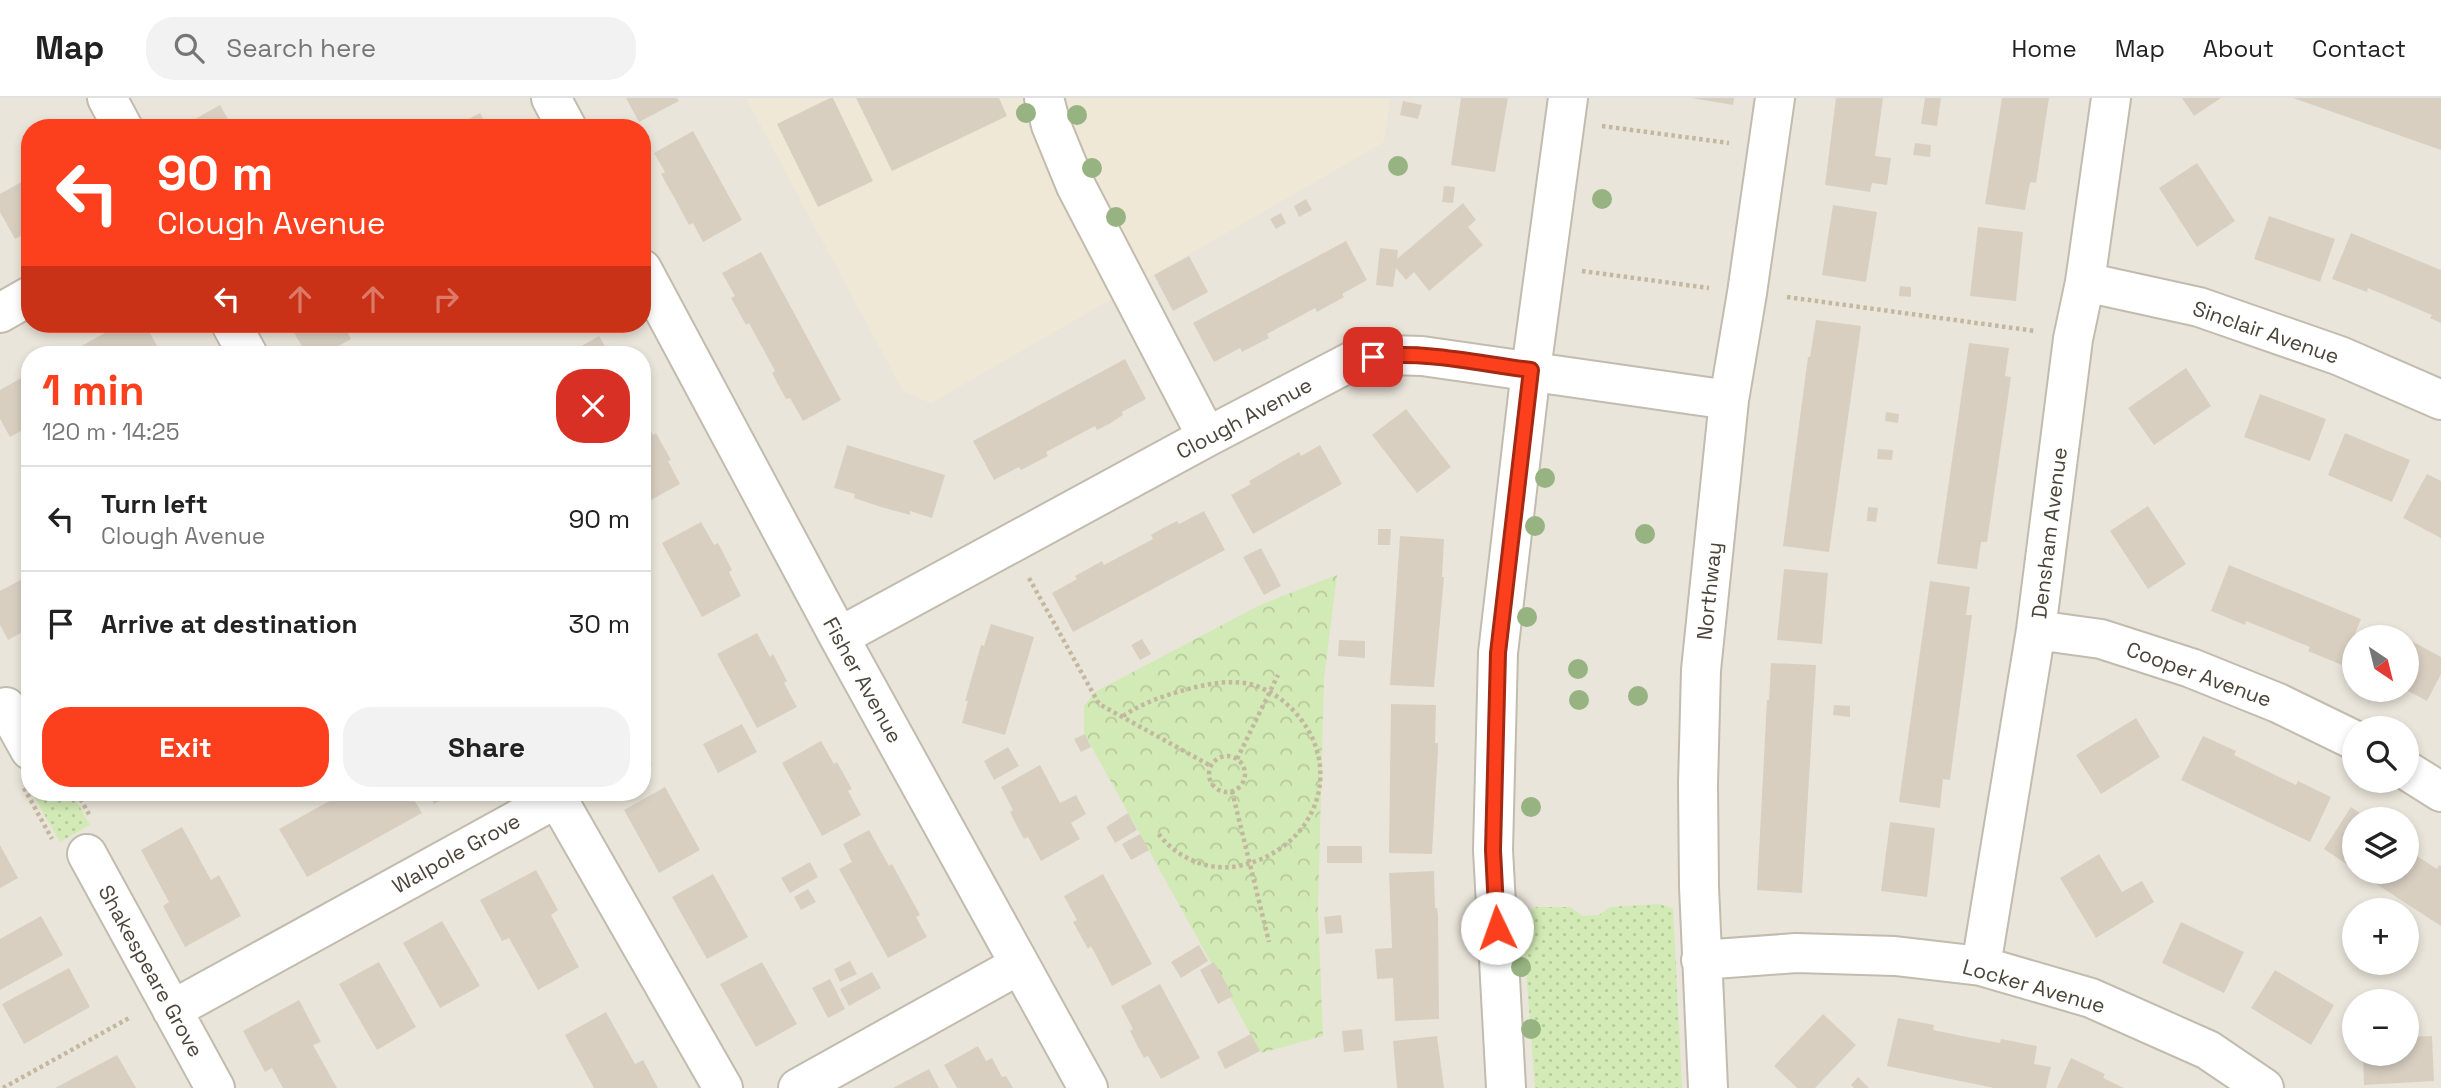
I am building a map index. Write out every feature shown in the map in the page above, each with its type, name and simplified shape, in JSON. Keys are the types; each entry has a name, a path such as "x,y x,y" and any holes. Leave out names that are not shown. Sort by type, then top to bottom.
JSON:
{"street":[{"path":"107,98 119,119"},
{"path":"551,98 562,119"},
{"path":"1044,98 1051,125 1076,186 1207,437"},
{"path":"1506,1088 1493,850 1498,653 1531,370 1568,98"},
{"name":"Northway","path":"1708,1088 1701,960 1698,784 1701,670 1729,400 1775,98"},
{"name":"Densham Avenue","path":"1981,966 2036,630 2073,339 2085,282 2111,98"},
{"name":"Sinclair Avenue","path":"2085,282 2199,307 2340,356 2441,400"},
{"name":"Fisher Avenue","path":"651,286 839,636 1088,1088"},
{"path":"0,313 21,301"},
{"name":"Clough Avenue","path":"839,636 1356,359 1390,355 1422,356 1729,400"},
{"name":"Cooper Avenue","path":"2036,630 2101,639 2191,668 2278,702 2342,734"},
{"path":"12,704 21,727"},
{"path":"2419,778 2441,792"},
{"name":"Walpole Grove","path":"169,1004 551,801"},
{"name":"Walpole Grove","path":"559,801 723,1088"},
{"name":"Shakespeare Grove","path":"87,854 215,1088"},
{"name":"Locker Avenue","path":"1701,960 1796,953 1895,956 1981,966 2091,998 2208,1050 2264,1088"},
{"path":"798,1088 1020,965"}],"path":[{"path":"1596,126 1768,148"},
{"path":"1576,270 1718,289"},
{"path":"1781,296 2073,339"},
{"path":"1010,543 1098,704 1211,766"},
{"path":"1237,760 1278,675"},
{"path":"1122,716 1160,697 1218,682 1251,684 1270,692 1299,716 1311,734 1318,753 1318,793 1312,812 1290,843 1275,854 1250,864 1232,867 1202,863 1174,850 1157,833"},
{"path":"1222,756 1237,760 1241,763 1244,774 1241,784 1232,791 1222,791 1213,785 1209,776 1211,766 1222,756"},
{"path":"1232,791 1269,942"},
{"path":"31,801 58,848 87,854 96,827 81,801"},
{"path":"1,1087 169,1004"}],"shaded area":[{"path":"0,98 2441,98 2441,1088 0,1088"},
{"path":"746,98 1390,98 1384,142 931,403 903,391"}],"green space":[{"path":"1337,575 1324,678 1318,910 1323,1036 1261,1053 1084,733 1084,706 1095,692 1260,605"},
{"path":"37,801 76,801 90,825 60,842"},
{"path":"1659,904 1673,908 1682,1088 1535,1088 1522,916 1536,907 1570,907 1583,916 1599,915 1610,907"}],"building":[{"path":"626,98 677,98 679,101 645,119 637,119"},
{"path":"833,98 873,181 818,207 777,124"},
{"path":"856,98 999,98 1007,116 892,171"},
{"path":"1461,98 1508,98 1495,172 1451,165"},
{"path":"1692,98 1734,98 1733,105"},
{"path":"1836,98 1883,98 1875,156 1891,158 1887,185 1872,183 1870,192 1825,185"},
{"path":"1925,98 1941,98 1937,126 1921,124"},
{"path":"2002,98 2049,98 2036,183 2030,182 2025,210 1985,204"},
{"path":"2182,98 2221,98 2194,116"},
{"path":"2293,98 2441,98 2441,150"},
{"path":"1403,101 1422,105 1418,119 1400,115"},
{"path":"220,105 228,119 195,119"},
{"path":"480,113 483,119 469,119"},
{"path":"693,131 742,220 703,242 693,223 689,225 661,174 665,172 654,153"},
{"path":"1915,143 1931,145 1930,157 1913,155"},
{"path":"2197,163 2235,221 2197,247 2159,188"},
{"path":"21,182 21,236 15,239 0,212 0,194"},
{"path":"1444,186 1455,187 1453,203 1442,202"},
{"path":"1306,199 1312,210 1299,217 1294,206"},
{"path":"1463,203 1476,220 1468,227 1483,245 1429,291 1414,272 1406,280 1396,268 1393,287 1376,285 1380,248 1398,250 1397,259"},
{"path":"1833,205 1877,212 1866,282 1822,275"},
{"path":"1281,213 1286,223 1276,229 1270,219"},
{"path":"2269,216 2335,239 2320,282 2254,259"},
{"path":"1978,227 2023,232 2016,301 1970,296"},
{"path":"2351,233 2441,270 2441,323 2430,318 2432,315 2368,288 2367,292 2332,279"},
{"path":"1346,241 1367,280 1317,312 1315,308 1267,334 1269,338 1242,352 1240,348 1214,362 1193,323"},
{"path":"761,252 841,400 803,421 790,398 786,399 772,373 775,371 749,323 746,325 731,298 735,296 722,273"},
{"path":"1189,256 1208,292 1173,311 1154,275"},
{"path":"1900,286 1911,287 1911,297 1899,296"},
{"path":"1816,320 1861,326 1829,552 1783,546 1808,357"},
{"path":"105,333 150,333 157,346 81,346"},
{"path":"294,333 348,333 351,339 338,346 302,346"},
{"path":"599,336 605,346 582,346"},
{"path":"1969,343 2009,348 2005,376 2011,377 1987,542 1981,542 1977,569 1937,564"},
{"path":"1125,359 1146,399 1122,412 1123,415 1109,424 1097,430 1095,426 1046,452 1048,456 994,480 973,441"},
{"path":"2186,368 2211,406 2154,445 2128,408"},
{"path":"21,378 21,431 10,437 0,419 0,390"},
{"path":"2260,394 2326,419 2310,461 2244,437"},
{"path":"1406,409 1451,467 1417,493 1372,435"},
{"path":"1886,412 1899,414 1898,423 1885,421"},
{"path":"651,431 653,435 656,433 671,460 668,461 680,484 651,500"},
{"path":"2345,433 2410,460 2392,502 2328,475"},
{"path":"847,445 945,475 932,518 910,511 910,515 881,507 854,498 855,494 834,488"},
{"path":"1320,445 1342,484 1253,534 1231,495 1251,484 1249,481 1299,452 1301,456"},
{"path":"1878,449 1893,450 1892,460 1877,459"},
{"path":"2427,474 2441,481 2441,538 2403,518"},
{"path":"2148,506 2186,564 2148,589 2110,531"},
{"path":"1868,507 1878,508 1876,522 1867,521"},
{"path":"1204,511 1225,550 1073,632 1052,593 1102,561 1104,565 1153,539 1151,535 1163,528 1177,521 1179,524"},
{"path":"701,522 714,545 718,543 741,596 702,617 662,543"},
{"path":"1378,529 1391,529 1390,545 1378,545"},
{"path":"1400,536 1444,539 1444,577 1434,687 1390,685"},
{"path":"1261,548 1281,586 1264,595 1243,557"},
{"path":"2229,565 2361,619 2359,625 2342,625 2342,665 2308,651 2310,647 2246,621 2245,625 2211,611"},
{"path":"1784,569 1828,573 1822,644 1777,640"},
{"path":"21,580 21,633 8,640 0,625 0,591"},
{"path":"1930,581 1970,587 1966,615 1972,615 1950,780 1943,779 1940,808 1899,802"},
{"path":"991,624 1034,637 1005,735 962,723 968,701 965,701 981,645 984,646"},
{"path":"757,633 770,657 773,654 797,707 757,728 717,654"},
{"path":"1142,639 1151,654 1140,660 1131,645"},
{"path":"1339,640 1365,641 1365,658 1338,656"},
{"path":"2419,645 2441,657 2441,674 2427,701 2419,697"},
{"path":"1771,663 1816,665 1802,893 1757,890"},
{"path":"1391,704 1436,705 1435,743 1438,743 1438,750 1432,854 1389,853"},
{"path":"1834,705 1850,706 1850,717 1833,715"},
{"path":"2136,718 2160,757 2101,794 2076,755"},
{"path":"742,724 757,752 718,773 703,744"},
{"path":"1085,734 1091,747 1081,752 1074,739"},
{"path":"2203,736 2236,751 2234,755 2296,785 2298,781 2331,797 2310,842 2181,780"},
{"path":"821,741 852,789 848,791 861,815 822,836 782,763"},
{"path":"1008,747 1019,766 994,780 984,761"},
{"path":"1040,765 1060,803 1076,795 1086,814 1071,823 1080,839 1041,861 1028,837 1024,839 1001,787"},
{"path":"665,787 700,850 659,873 624,810 640,801 651,801 651,795"},
{"path":"330,801 415,801 422,813 307,877 279,829"},
{"path":"1128,813 1137,830 1115,843 1106,827"},
{"path":"2342,821 2342,861 2324,849"},
{"path":"1890,822 1935,828 1927,897 1881,891"},
{"path":"182,827 211,880 219,875 241,916 185,947 163,906 169,902 141,850"},
{"path":"869,830 889,866 892,864 920,915 916,917 927,937 888,958 839,869 852,862 843,844"},
{"path":"1140,834 1149,850 1131,860 1122,844"},
{"path":"0,845 18,878 0,888"},
{"path":"1327,846 1362,846 1362,863 1327,863"},
{"path":"2099,854 2122,892 2142,881 2154,902 2096,938 2060,878"},
{"path":"2419,857 2437,869 2441,866 2441,926 2419,912 2419,898 2398,898 2376,884 2419,884"},
{"path":"810,862 818,877 790,893 781,878"},
{"path":"536,870 558,910 551,915 579,967 538,990 509,938 502,941 480,900"},
{"path":"1434,871 1435,908 1438,915 1439,1019 1395,1021 1393,978 1377,979 1375,949 1392,948 1389,873"},
{"path":"713,874 748,937 707,959 672,897"},
{"path":"1103,874 1152,964 1112,986 1091,946 1088,949 1073,922 1077,920 1064,896"},
{"path":"808,889 816,902 801,910 794,897"},
{"path":"1341,915 1343,933 1326,934 1324,917"},
{"path":"41,916 63,955 0,990 0,939"},
{"path":"442,921 480,986 440,1008 403,943"},
{"path":"2181,922 2244,952 2224,993 2162,963"},
{"path":"1199,945 1208,961 1181,978 1171,962"},
{"path":"850,961 857,974 840,982 834,969"},
{"path":"379,962 416,1027 377,1050 339,984"},
{"path":"762,962 797,1024 756,1047 720,984"},
{"path":"1214,962 1233,996 1218,1004 1200,970"},
{"path":"69,968 90,1007 24,1044 2,1004"},
{"path":"2275,970 2334,1005 2311,1045 2251,1008"},
{"path":"872,972 881,988 849,1006 840,989"},
{"path":"830,979 845,1009 828,1018 812,988"},
{"path":"1160,984 1200,1058 1161,1079 1148,1056 1144,1058 1121,1006"},
{"path":"299,1000 321,1042 313,1045 337,1088 283,1088 272,1068 265,1072 243,1031"},
{"path":"606,1012 635,1064 643,1060 658,1088 594,1088 565,1035"},
{"path":"1823,1014 1856,1045 1815,1088 1797,1088 1774,1066"},
{"path":"1898,1018 1934,1025 1933,1030 1967,1037 2000,1043 2001,1039 2037,1046 2034,1064 2051,1067 2046,1088 1994,1088 1887,1066"},
{"path":"1362,1029 1364,1050 1344,1052 1342,1031"},
{"path":"1251,1034 1260,1051 1225,1069 1217,1052"},
{"path":"1437,1036 1444,1088 1397,1088 1393,1041"},
{"path":"2419,1036 2432,1036 2434,1081 2364,1085 2363,1066 2419,1066"},
{"path":"978,1046 986,1061 992,1058 1002,1077 1006,1076 1013,1088 957,1088 944,1065"},
{"path":"117,1055 136,1088 55,1088"},
{"path":"2071,1058 2105,1074 2103,1078 2124,1088 2057,1088"},
{"path":"929,1069 939,1088 893,1088"},
{"path":"1858,1077 1869,1088 1854,1088 1851,1085"}],"route":[{"path":"1373,357 1422,356 1531,370 1498,653 1493,850 1497,928"}]}
